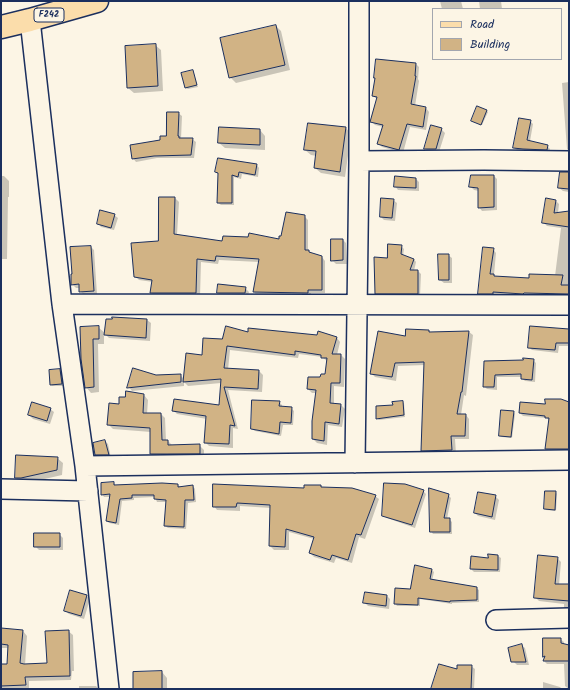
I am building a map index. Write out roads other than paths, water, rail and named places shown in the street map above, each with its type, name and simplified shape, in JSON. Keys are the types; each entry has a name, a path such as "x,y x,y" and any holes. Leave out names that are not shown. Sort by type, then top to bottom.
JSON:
{"main road":[{"name":"F242","path":"1,27 97,1"}],"street":[{"path":"355,463 359,161 359,1"},
{"path":"30,20 62,304 88,491 109,689"},
{"path":"359,161 569,161"},
{"path":"62,304 569,305"},
{"path":"85,466 569,460"},
{"path":"1,489 88,491"},
{"path":"496,620 569,618"}]}
